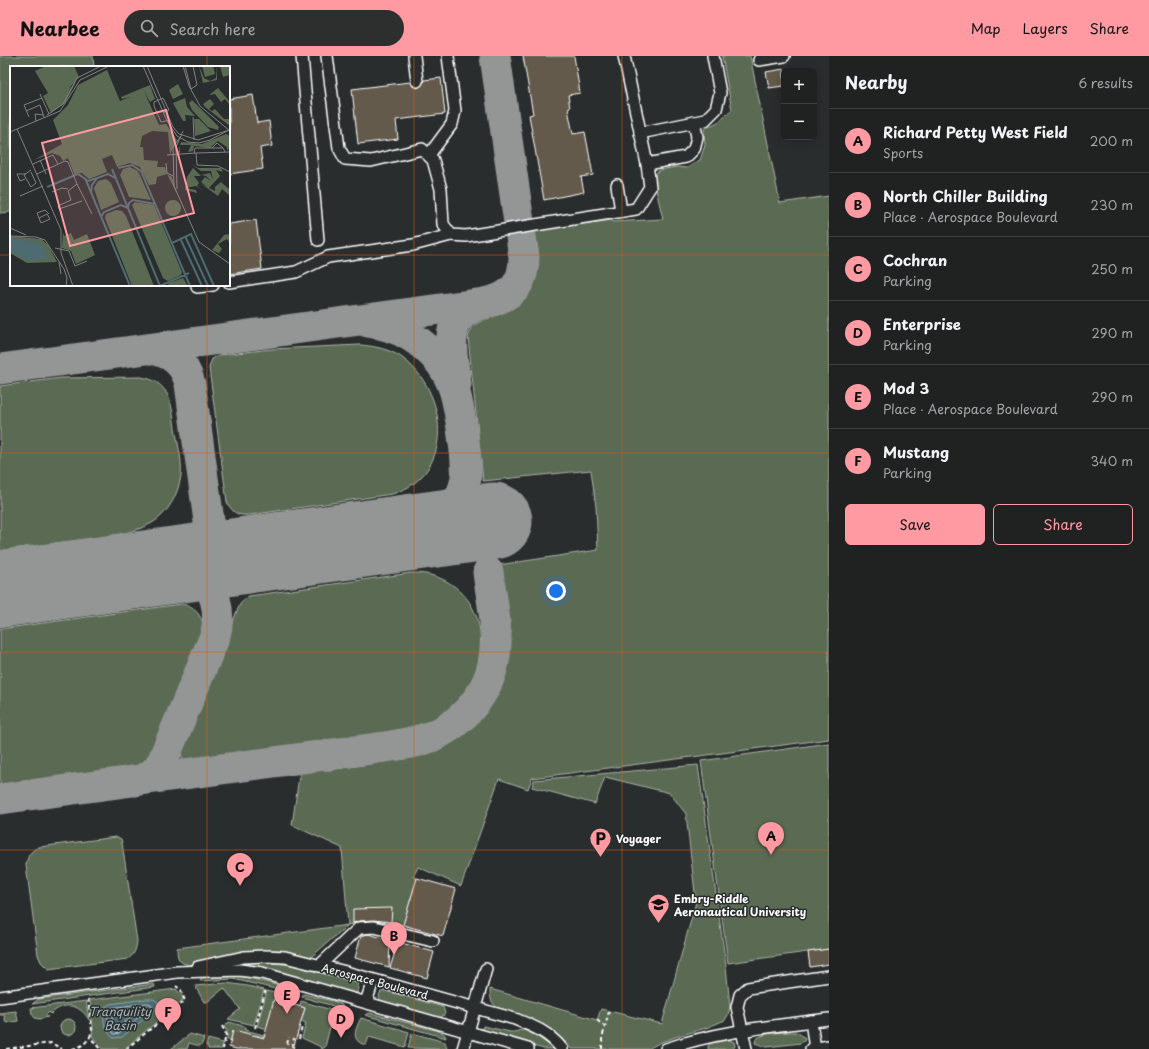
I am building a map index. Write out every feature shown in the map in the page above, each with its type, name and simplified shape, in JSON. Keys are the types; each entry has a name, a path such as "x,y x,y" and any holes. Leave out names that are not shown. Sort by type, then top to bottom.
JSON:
{"street":[{"path":"302,56 318,240"},
{"path":"326,56 340,148 345,159 371,161 422,149 433,160 441,189 444,224 451,235"},
{"path":"414,56 417,81"},
{"path":"429,155 452,124 455,111 448,56"},
{"path":"230,282 296,272 328,257 413,245 451,235 466,236 636,209 650,187 647,164 624,56"},
{"path":"640,133 705,120 716,109 720,93 713,56"},
{"path":"759,60 784,56"},
{"path":"647,164 686,157 694,149 697,137 694,122"},
{"path":"617,185 621,211"},
{"path":"197,287 205,286"},
{"path":"319,966 359,928 374,927 432,941"},
{"name":"Aerospace Boulevard","path":"177,972 224,960 244,957 285,958 516,1019 538,1028 553,1039 562,1049"},
{"path":"463,1049 486,969"},
{"name":"Aerospace Boulevard","path":"0,997 177,972 240,970 262,973 528,1049"},
{"path":"746,1049 737,1006 740,995 748,988 829,976"},
{"path":"366,1002 373,981"},
{"path":"666,1049 684,1043 698,1045 742,1031 829,1019"},
{"path":"811,1021 814,1049 829,1046"}],"path":[{"path":"126,1049 185,1001 180,990 176,986"},
{"path":"255,1028 266,989"},
{"path":"73,1049 80,1048 90,1036 92,1030 88,999"},
{"path":"602,1049 602,1039 609,1011"},
{"path":"598,1020 605,1027"},
{"path":"222,1026 226,1034 223,1049"},
{"path":"299,1039 302,1027"},
{"path":"90,1036 100,1049"},
{"path":"287,1044 289,1037"},
{"path":"292,1047 294,1038"},
{"path":"6,1049 51,1043 62,1049"}],"green space":[{"path":"0,56 93,56 94,66 10,66 10,212 0,213"},
{"path":"722,56 750,56 780,203 829,196 829,739 532,778 528,789 499,779 461,886 418,867 413,877 417,878 403,925 391,922 354,923 348,925 342,848 292,825 300,770 330,770 404,759 457,739 487,709 503,673 511,632 498,565 598,550 596,507 591,470 483,481 468,337 470,331 476,324 511,309 521,301 528,292 535,270 535,245 533,231 612,220 613,222 663,219 653,177 660,170 676,167 687,168 700,160 705,145 704,129 718,122 732,110"},
{"path":"360,345 381,348 401,357 417,372 429,390 436,410 438,431 436,451 427,469 413,484 392,494 249,515 235,513 227,502 209,368 212,359 220,355 272,349"},
{"path":"141,377 157,382 162,387 169,398 173,413 180,455 181,475 178,489 168,509 152,523 126,533 0,551 0,386 61,378"},
{"path":"420,573 437,577 453,585 471,605 479,624 480,651 474,675 465,691 446,711 439,716 419,725 335,742 288,750 193,762 184,760 180,747 240,604 245,599 249,596"},
{"path":"182,604 192,608 199,615 202,620 204,635 153,756 147,765 135,770 0,789 0,629"},
{"path":"829,743 829,949 728,963 701,761"},
{"path":"698,765 726,966 730,1006 725,1020 706,1028 659,1043 648,1049 571,1049 564,1040 547,1027 519,1014 498,1008 491,1000 490,989 597,1020 601,1009 662,1024 696,902 686,814 670,793 605,777 595,804 532,787 534,780"},
{"path":"116,837 121,839 122,843 137,941 135,951 128,959 48,969 41,962 38,955 26,865 31,852 39,847"},
{"path":"348,925 311,957 278,950 239,952 193,965 182,963 178,956 177,948"},
{"path":"259,962 292,965 357,983 358,992 353,994 247,966 248,963"},
{"path":"225,975 242,976 280,986 280,990 233,979 200,981 202,977"},
{"path":"226,983 264,990 254,1025 228,1019 240,1009 224,988 207,1002 204,1002 195,986"},
{"path":"154,984 155,987 32,1004 39,999"},
{"path":"176,989 183,997 182,1001 124,1049 102,1049 92,1036 93,1027 90,1000"},
{"path":"267,991 282,995 281,1001 274,999 268,1023 298,1032 297,1037 257,1026"},
{"path":"385,991 443,1007 445,1013 439,1018 382,1002 379,994"},
{"path":"303,994 333,1001 341,1004 344,1009 302,997"},
{"path":"86,1001 89,1020 81,1010 72,1006 61,1007 51,1014 49,1012 46,1015 48,1017 39,1019 35,1018 32,1014 31,1008"},
{"path":"301,1001 345,1014 346,1017 342,1030 330,1027 325,1047 322,1049 302,1038 306,1023 301,1021 305,1008 300,1006"},
{"path":"16,1011 18,1021 6,1023 4,1015 0,1015 0,1013"},
{"path":"370,1013 439,1031 445,1035 446,1038 365,1015"},
{"path":"361,1018 409,1032 405,1047 369,1037 366,1045 361,1043 356,1038 355,1034"},
{"path":"68,1019 74,1021 76,1027 74,1033 68,1035 62,1033 60,1027 62,1021"},
{"path":"229,1022 246,1027 245,1030 286,1041 255,1035 255,1038 233,1031 230,1041 227,1040 227,1031 224,1027"},
{"path":"483,1026 510,1032 523,1030 539,1038 554,1049 544,1049 483,1032"},
{"path":"797,1032 805,1038 801,1043 766,1047 755,1043 756,1039 765,1035"},
{"path":"412,1033 445,1042 447,1049 408,1048"},
{"path":"190,1034 204,1038 200,1046 189,1043 187,1049 171,1049"},
{"path":"208,1039 223,1043 222,1049 208,1049 208,1046 206,1046"},
{"path":"729,1040 734,1042 735,1046 733,1049 708,1049 710,1043"}],"water":[{"name":"Tranquility Basin","path":"153,999 158,1002 157,1008 122,1037 113,1038 104,1024 105,1007 110,1004"}],"building":[{"path":"523,56 574,56 580,93 568,95 570,108 568,109 573,134 585,132 593,175 581,177 584,192 544,200 529,115 533,114"},
{"path":"781,70 781,86 769,88 766,72"},
{"path":"441,78 445,114 396,120 398,139 358,144 352,89 410,82 417,88 421,86 424,80"},
{"path":"253,95 257,123 269,121 272,146 260,148 263,169 230,174 230,99"},
{"path":"256,220 262,269 230,274 230,224"},
{"path":"417,878 456,889 443,936 403,925"},
{"path":"392,908 391,922 374,920 353,923 353,909"},
{"path":"368,934 390,940 389,967 355,958 361,936"},
{"path":"398,942 434,952 427,978 390,968"},
{"path":"829,949 829,964 810,967 808,952"},
{"path":"274,999 305,1008 293,1049 236,1049 229,1047 233,1031 264,1038"}],"taxiway":[{"path":"0,369 484,303 502,298 509,294 514,289 522,275 524,257 495,56"},
{"path":"456,384 452,359 452,336 455,325 460,316 470,309 484,303"},
{"path":"368,322 390,327 419,342 435,356 442,365 456,395 465,452 465,483 462,493 448,513 435,524 420,531"},
{"path":"150,349 171,356 181,364 188,377 209,521 206,538 197,552 184,561 167,566"},
{"path":"136,781 152,774 163,760 215,636 217,627 217,609 208,584 194,573 167,566"},
{"path":"0,799 406,744 424,740 440,732 469,710 480,696 488,680 494,663 496,645 494,608 488,572"}],"runway":[{"path":"0,589 494,521"}],"place":[{"name":"Richard Petty West Field","path":"771,855"},
{"name":"Voyager","path":"600,858"},
{"name":"Cochran","path":"240,886"},
{"name":"Embry-Riddle Aeronautical University","path":"659,924"},
{"name":"North Chiller Building","path":"394,955"},
{"name":"Mod 3","path":"287,1014"},
{"name":"Mustang","path":"168,1031"},
{"name":"Enterprise","path":"341,1038"}]}
